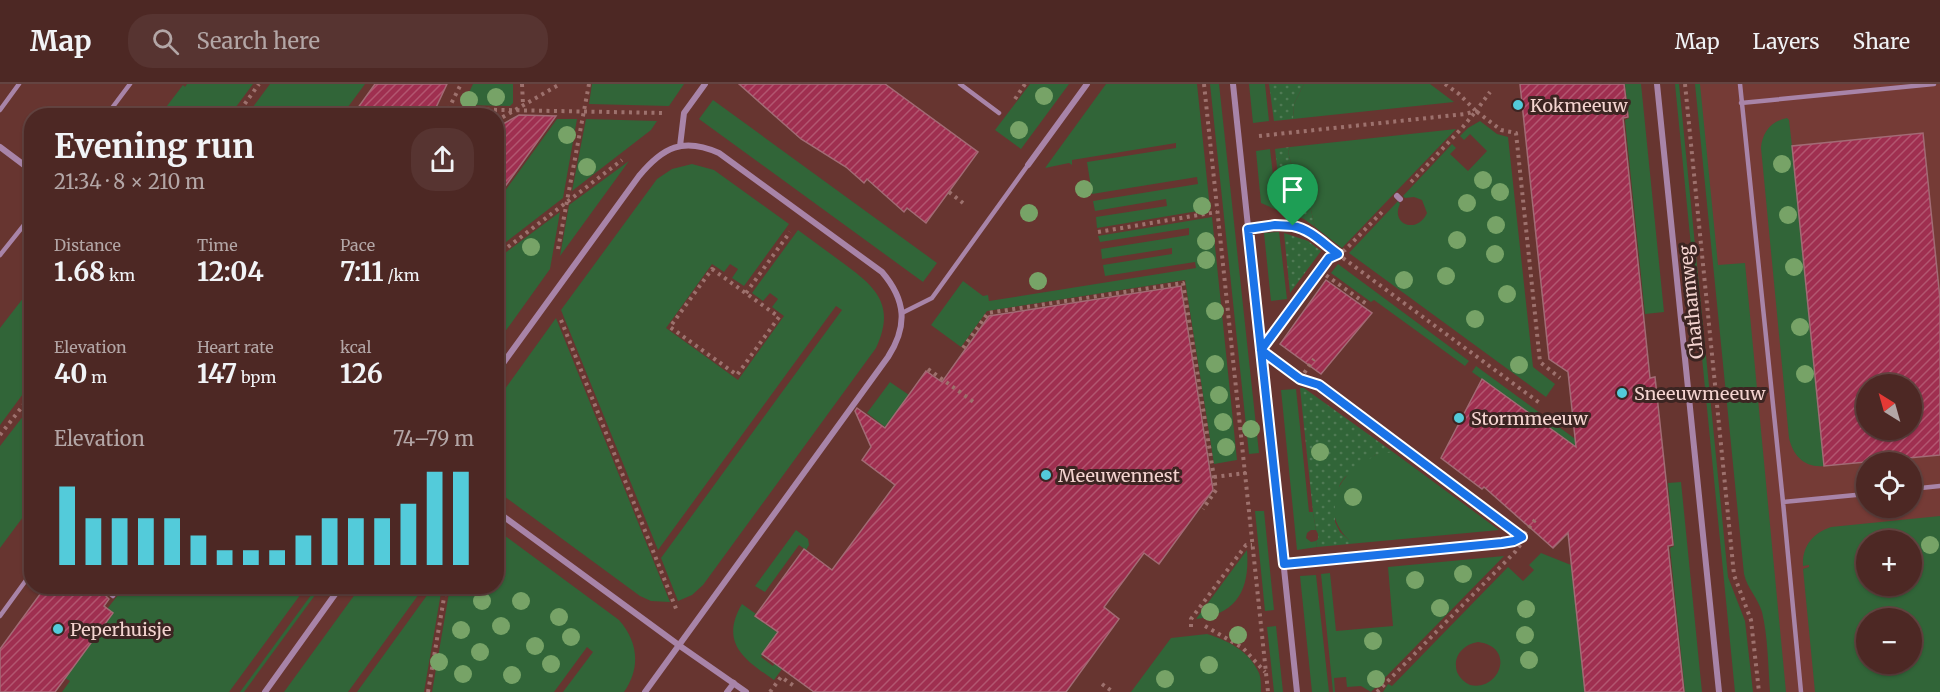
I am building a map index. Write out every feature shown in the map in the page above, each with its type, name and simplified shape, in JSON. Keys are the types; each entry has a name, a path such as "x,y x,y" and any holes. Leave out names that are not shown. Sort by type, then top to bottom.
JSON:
{"street":[{"path":"680,146 684,113 705,84"},
{"path":"1028,165 1087,84"},
{"path":"1233,84 1297,692"},
{"name":"Chathamweg","path":"1657,84 1719,692"},
{"path":"504,361 639,176 663,152 680,146 694,145 719,153 882,272 897,293 902,313 900,333 888,357 648,691"},
{"path":"0,147 24,165"},
{"path":"504,517 746,692"},
{"path":"265,692 335,594"},
{"path":"727,692 734,683"}],"lane":[{"path":"0,110 19,84"},
{"path":"112,108 130,84"},
{"path":"960,84 999,113"},
{"path":"1740,84 1801,692"},
{"path":"1741,103 1934,84"},
{"path":"902,313 932,298 1028,165"},
{"path":"0,255 24,225"},
{"path":"1922,488 1940,486"},
{"path":"1783,502 1856,495"},
{"path":"0,616 24,583"}],"path":[{"path":"242,108 259,84"},
{"path":"448,108 460,84"},
{"path":"522,84 524,105"},
{"path":"504,116 560,84"},
{"path":"558,252 589,84"},
{"path":"1204,84 1268,692"},
{"path":"1445,84 1501,130 1516,133 1540,362 1560,378"},
{"name":"Chathamweg","path":"1685,84 1734,575 1751,620 1758,692"},
{"path":"1490,92 1462,128 1399,197 1345,250 1329,258 1261,350 1300,379 1319,385 1522,537"},
{"path":"504,110 684,113"},
{"path":"1239,138 1454,116 1476,111"},
{"path":"504,250 639,147 655,159"},
{"path":"949,192 963,203"},
{"path":"1098,232 1217,212"},
{"path":"746,293 803,214"},
{"path":"1248,229 1275,225 1300,227 1541,404"},
{"path":"712,269 746,293 779,317 737,375 670,327 712,269"},
{"path":"1320,271 1368,305"},
{"path":"963,348 988,313 1183,282 1216,490 1203,509"},
{"path":"552,297 687,636"},
{"path":"1300,379 1314,359"},
{"path":"928,369 975,404"},
{"path":"0,435 24,404"},
{"path":"1214,477 1273,469"},
{"path":"1284,564 1514,541 1522,537 1535,520"},
{"path":"1377,692 1515,552 1521,544 1522,537"},
{"path":"1191,627 1191,620 1211,592 1246,545 1252,545"},
{"path":"428,692 445,594"},
{"path":"1205,626 1243,648 1265,673"},
{"path":"770,692 781,677 794,686"},
{"path":"1102,684 1113,692"}],"shaded area":[{"path":"1696,84 1940,84 1940,692 1782,692 1770,572 1746,574"}],"green space":[{"path":"187,84 253,84 235,108 165,108 183,85 185,87"},
{"path":"270,84 365,84 347,108 252,108"},
{"path":"473,84 513,84 513,103 510,106 465,105"},
{"path":"592,84 684,84 669,106 589,104"},
{"path":"1030,84 1069,84 1021,149 995,130"},
{"path":"1106,84 1197,84 1210,209 1097,228 1096,217 1167,206 1166,199 1095,211 1093,201 1198,184 1197,177 1092,194 1087,162 1176,148 1176,143 1072,160 1072,165 1069,163 1045,168"},
{"path":"1210,84 1219,84 1259,453 1249,454"},
{"path":"1249,84 1265,84 1269,121 1253,123"},
{"path":"1269,84 1304,84 1294,104 1293,119 1274,121"},
{"path":"1304,84 1430,84 1454,102 1293,119 1294,104"},
{"path":"1625,84 1641,84 1664,312 1645,314 1625,120 1629,118"},
{"path":"1675,84 1679,84 1728,577 1745,621 1753,692 1735,692"},
{"path":"1695,84 1700,84 1718,265 1745,263 1786,692 1770,692 1767,641 1762,612 1744,574"},
{"path":"713,100 937,263 923,282 699,119"},
{"path":"1787,118 1792,146 1824,466 1811,465 1801,460 1793,450 1789,438 1761,148 1768,128"},
{"path":"557,119 577,119 563,198 504,244 504,192"},
{"path":"586,119 657,121 651,130 572,191"},
{"path":"1480,121 1497,134 1508,137 1533,367 1555,384 1546,397 1349,253 1398,201 1400,204 1399,217 1402,221 1411,225 1423,220 1427,213 1422,200 1403,196 1452,144 1456,148 1450,154 1468,171 1487,151 1470,134 1464,140 1460,136"},
{"path":"1456,129 1342,248 1315,227 1309,202 1313,189 1311,176 1291,163 1288,152 1290,147"},
{"path":"1290,147 1288,152 1291,163 1311,176 1313,183 1309,202 1315,227 1304,219 1282,211 1275,149"},
{"path":"1270,149 1277,210 1261,203 1256,151"},
{"path":"629,161 560,256 569,205"},
{"path":"692,164 714,170 789,224 744,286 732,278 738,269 730,264 724,272 712,264 666,328 738,380 784,316 772,307 778,299 770,293 763,301 752,293 798,230 865,280 879,298 884,320 876,348 703,585 692,595 678,601 661,558 842,310 836,306 658,550 561,310 657,179 672,169"},
{"path":"560,212 550,269 504,333 504,254"},
{"path":"1212,217 1237,460 1214,464 1185,280 987,311 961,347 931,325 963,281 983,296 988,295 989,301 1196,268 1195,262 1105,276 1103,265 1172,254 1172,248 1102,259 1101,249 1189,235 1189,228 1100,242 1098,236"},
{"path":"1279,232 1287,299 1271,301 1264,233"},
{"path":"1284,233 1308,241 1321,251 1290,293"},
{"path":"1338,264 1469,361 1465,366 1374,300 1371,302 1331,273"},
{"path":"24,297 24,392 0,425 0,328"},
{"path":"556,318 670,602 651,601 640,596 504,496 504,390"},
{"path":"1476,366 1578,441 1574,446 1472,372"},
{"path":"890,382 909,395 885,427 867,413"},
{"path":"1300,388 1304,388 1393,452 1375,455 1345,477 1340,484 1335,502 1335,522 1340,532 1349,540 1349,544 1317,547 1318,534 1313,512"},
{"path":"1296,389 1309,512 1313,512 1316,530 1307,533 1306,538 1311,542 1316,541 1317,547 1297,550 1281,390"},
{"path":"24,415 24,518 0,548 0,446"},
{"path":"1384,452 1393,452 1499,530 1349,544 1334,514 1334,501 1339,488 1357,466"},
{"path":"1681,482 1702,692 1685,692 1670,548 1674,546 1668,483"},
{"path":"1255,511 1264,511 1274,610 1265,611"},
{"path":"1940,516 1940,692 1815,692 1803,569 1809,565 1803,566 1803,559 1810,541 1831,527"},
{"path":"796,530 808,539 809,545 806,550 799,545 765,592 755,586"},
{"path":"504,535 619,620 630,637 635,655 633,673 624,692 563,692 593,652 587,647 554,692 432,692 449,594 504,594"},
{"path":"1247,550 1246,577 1238,598 1222,612 1196,619"},
{"path":"1541,553 1571,565 1585,692 1383,692 1388,684 1392,686 1508,567 1523,581 1534,570 1529,565","holes":["1478,642 1490,646 1497,652 1500,660 1500,668 1496,676 1489,682 1470,685 1457,672 1456,661 1460,652 1473,643"]},
{"path":"1504,556 1371,692 1361,686 1347,687 1346,677 1334,678 1335,692 1333,692 1321,574 1330,573 1336,631 1393,626 1388,567"},
{"path":"1316,575 1329,692 1312,692 1300,576"},
{"path":"119,594 301,594 229,692 62,692 70,681 65,678 113,613 107,609"},
{"path":"312,594 316,594 244,692 240,692"},
{"path":"355,594 419,594 348,692 284,692"},
{"path":"428,594 441,594 424,692 357,692"},
{"path":"742,604 756,614 754,616 778,633 761,657 773,666 791,642 782,669 774,680 745,657 734,640 733,630"},
{"path":"1276,626 1283,692 1274,692 1267,627"},
{"path":"1207,634 1230,644 1250,659 1259,673 1261,692 1131,692 1171,638"}],"building":[{"path":"375,84 447,84 436,108 358,108"},
{"path":"739,84 885,84 978,152 926,223 907,208 904,212 867,179 864,183 846,167 801,139"},
{"name":"Sneeuwmeeuw","path":"1520,84 1624,84 1628,117 1623,118 1650,378 1655,377 1673,545 1668,546 1684,692 1585,692 1568,533 1553,548 1484,487 1482,489 1441,458 1482,379 1576,447 1568,372 1549,359"},
{"path":"519,115 556,116 504,188 504,123"},
{"path":"1923,133 1940,299 1940,455 1922,457 1922,452 1856,452 1856,463 1824,466 1792,146"},
{"path":"1326,280 1372,313 1321,374 1280,344"},
{"name":"Meeuwennest","path":"1181,286 1213,490 1159,564 1144,553 1104,607 1119,619 1066,692 814,692 762,654 778,632 755,616 804,549 832,570 895,485 862,460 871,447 855,411 857,408 885,428 926,371 942,382 989,316"},
{"name":"Peperhuisje","path":"40,594 104,594 109,599 104,606 113,613 55,692 0,692 0,649"}],"place":[{"name":"Kokmeeuw","path":"1518,105"},
{"name":"Sneeuwmeeuw","path":"1622,393"},
{"name":"Stormmeeuw","path":"1459,418"},
{"name":"Meeuwennest","path":"1046,475"},
{"name":"Peperhuisje","path":"58,629"}],"route":[{"path":"1293,226 1275,225 1248,229 1261,350 1284,564 1502,543 1522,537 1319,385 1300,379 1261,350 1329,258 1338,254 1300,227 1293,226"}]}
